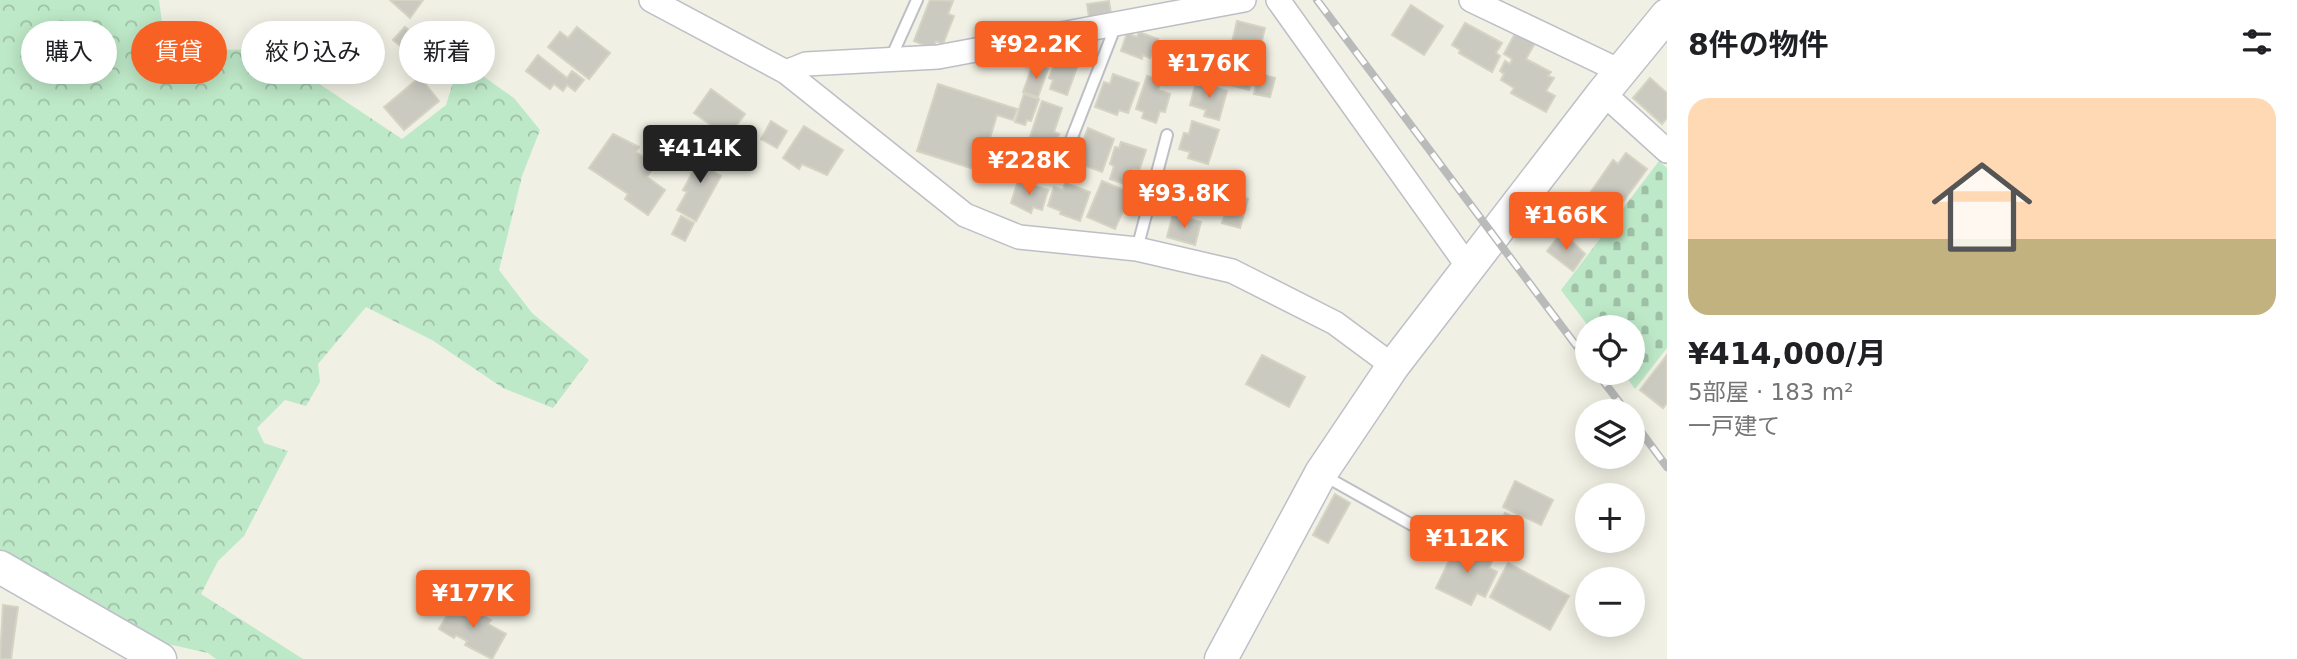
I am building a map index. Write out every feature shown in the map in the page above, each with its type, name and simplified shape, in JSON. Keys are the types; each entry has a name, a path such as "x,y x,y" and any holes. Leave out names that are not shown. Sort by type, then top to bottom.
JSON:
{"street":[{"path":"652,0 786,72 965,215 1019,237 1137,249 1232,271 1335,323 1393,366"},
{"path":"786,72 806,64 938,57 1244,0"},
{"path":"1278,0 1469,268"},
{"path":"1471,0 1612,82 1667,151"},
{"path":"1222,659 1321,473 1393,366 1612,82 1662,27"},
{"path":"0,567 160,659"}],"lane":[{"path":"890,60 917,0"},
{"path":"1062,163 1116,25"},
{"path":"1137,249 1167,135"},
{"path":"1321,473 1437,539"}],"green space":[{"path":"0,0 159,0 162,21 131,21 131,84 227,84 227,50 241,50 241,84 320,84 402,139 446,105 453,84 494,84 514,98 540,130 522,176 499,270 532,313 589,360 553,408 503,388 432,340 366,307 318,364 320,382 306,406 285,400 257,428 264,443 288,451 244,536 218,561 201,594 303,659 216,659 208,653 150,640 0,553"},
{"path":"1659,161 1667,168 1667,348 1645,376 1645,315 1580,315 1561,290"}],"building":[{"path":"390,0 423,0 410,18"},
{"path":"930,0 953,1 948,14 954,16 943,44 936,41 933,49 914,41"},
{"path":"1109,1 1111,14 1089,17 1087,4"},
{"path":"1411,5 1443,26 1424,55 1392,35"},
{"path":"1237,21 1265,28 1257,61 1235,55 1236,49 1231,47"},
{"path":"1465,23 1502,43 1496,53 1500,56 1492,72 1459,53 1460,50 1452,45"},
{"path":"577,27 610,53 589,79 548,47 560,32 568,38"},
{"path":"1139,32 1158,39 1150,58 1143,55 1142,59 1121,51 1127,33 1137,37"},
{"path":"1516,32 1535,43 1526,59 1551,72 1548,76 1554,78 1546,91 1555,96 1546,112 1511,93 1514,88 1501,80 1504,74 1500,71 1505,61 1510,64 1512,59 1504,54"},
{"path":"399,34 399,45 393,40"},
{"path":"1181,44 1215,53 1212,65 1207,64 1204,76 1186,71 1187,66 1177,63"},
{"path":"1059,52 1080,59 1067,95 1050,89 1053,80 1049,78"},
{"path":"538,55 567,78 572,71 584,80 575,91 567,85 563,91 554,84 550,89 526,71"},
{"path":"1217,59 1255,65 1249,90 1212,80"},
{"path":"1033,64 1048,69 1038,97 1023,92"},
{"path":"1113,74 1139,83 1128,113 1119,110 1117,115 1095,107 1104,82 1110,84"},
{"path":"1264,75 1275,78 1270,97 1254,94 1258,79 1262,80"},
{"path":"1147,76 1161,80 1158,90 1170,94 1165,112 1160,111 1156,123 1142,118 1144,112 1136,109"},
{"path":"1650,78 1667,93 1667,118 1662,124 1633,98"},
{"path":"1196,82 1227,91 1219,120 1204,116 1206,110 1190,105"},
{"path":"412,84 426,84 439,101 404,130 384,107"},
{"path":"938,84 1017,109 1013,120 997,115 980,171 917,151"},
{"path":"711,89 745,114 731,133 724,128 721,132 694,113"},
{"path":"1024,94 1039,99 1031,121 1027,120 1025,125 1015,122"},
{"path":"1042,101 1062,108 1054,132 1059,134 1051,155 1027,146"},
{"path":"771,121 787,131 777,148 761,139"},
{"path":"1192,121 1219,130 1208,164 1188,158 1190,152 1179,149 1184,133 1189,134"},
{"path":"804,126 843,150 827,175 802,164 799,169 783,158"},
{"path":"1088,128 1114,139 1102,172 1075,162"},
{"path":"613,134 639,147 636,152 655,165 647,177 665,190 648,215 625,199 628,194 589,168"},
{"path":"1121,142 1146,150 1139,171 1134,169 1130,181 1126,180 1125,184 1110,179 1114,166 1110,164 1115,147 1119,148"},
{"path":"698,148 721,161 714,172 721,176 696,221 677,210 687,192 683,190 697,164 691,161"},
{"path":"1626,153 1647,169 1605,226 1584,211 1588,207 1583,203 1613,160 1618,164"},
{"path":"1172,172 1199,180 1201,172 1219,177 1216,184 1223,187 1214,215 1198,211 1197,215 1162,204"},
{"path":"1018,181 1048,190 1042,210 1033,207 1031,213 1011,203"},
{"path":"1102,181 1131,193 1115,229 1087,217"},
{"path":"1065,183 1090,192 1080,221 1060,214 1061,211 1048,206 1054,187 1063,190"},
{"path":"1235,195 1248,199 1240,228 1222,223 1229,200 1234,201"},
{"path":"1173,214 1201,222 1195,245 1167,237"},
{"path":"681,216 694,223 685,241 672,234"},
{"path":"1562,232 1585,254 1573,271 1547,251"},
{"path":"1262,355 1305,377 1289,407 1246,384"},
{"path":"1667,355 1667,403 1663,408 1640,390"},
{"path":"1515,481 1553,500 1541,525 1503,507"},
{"path":"1335,494 1350,503 1328,543 1313,535"},
{"path":"1505,513 1519,520 1513,532 1499,526"},
{"path":"1457,544 1492,561 1489,568 1497,572 1485,597 1477,593 1471,605 1436,588"},
{"path":"1508,563 1569,596 1550,630 1490,597"},
{"path":"456,600 491,620 488,624 506,634 492,659 465,645 467,641 456,635 454,638 439,629"},
{"path":"3,605 18,607 11,659 0,659"}],"railway":[{"path":"1317,0 1575,344"},
{"path":"1606,385 1617,399"},
{"path":"1645,437 1667,467"}]}
